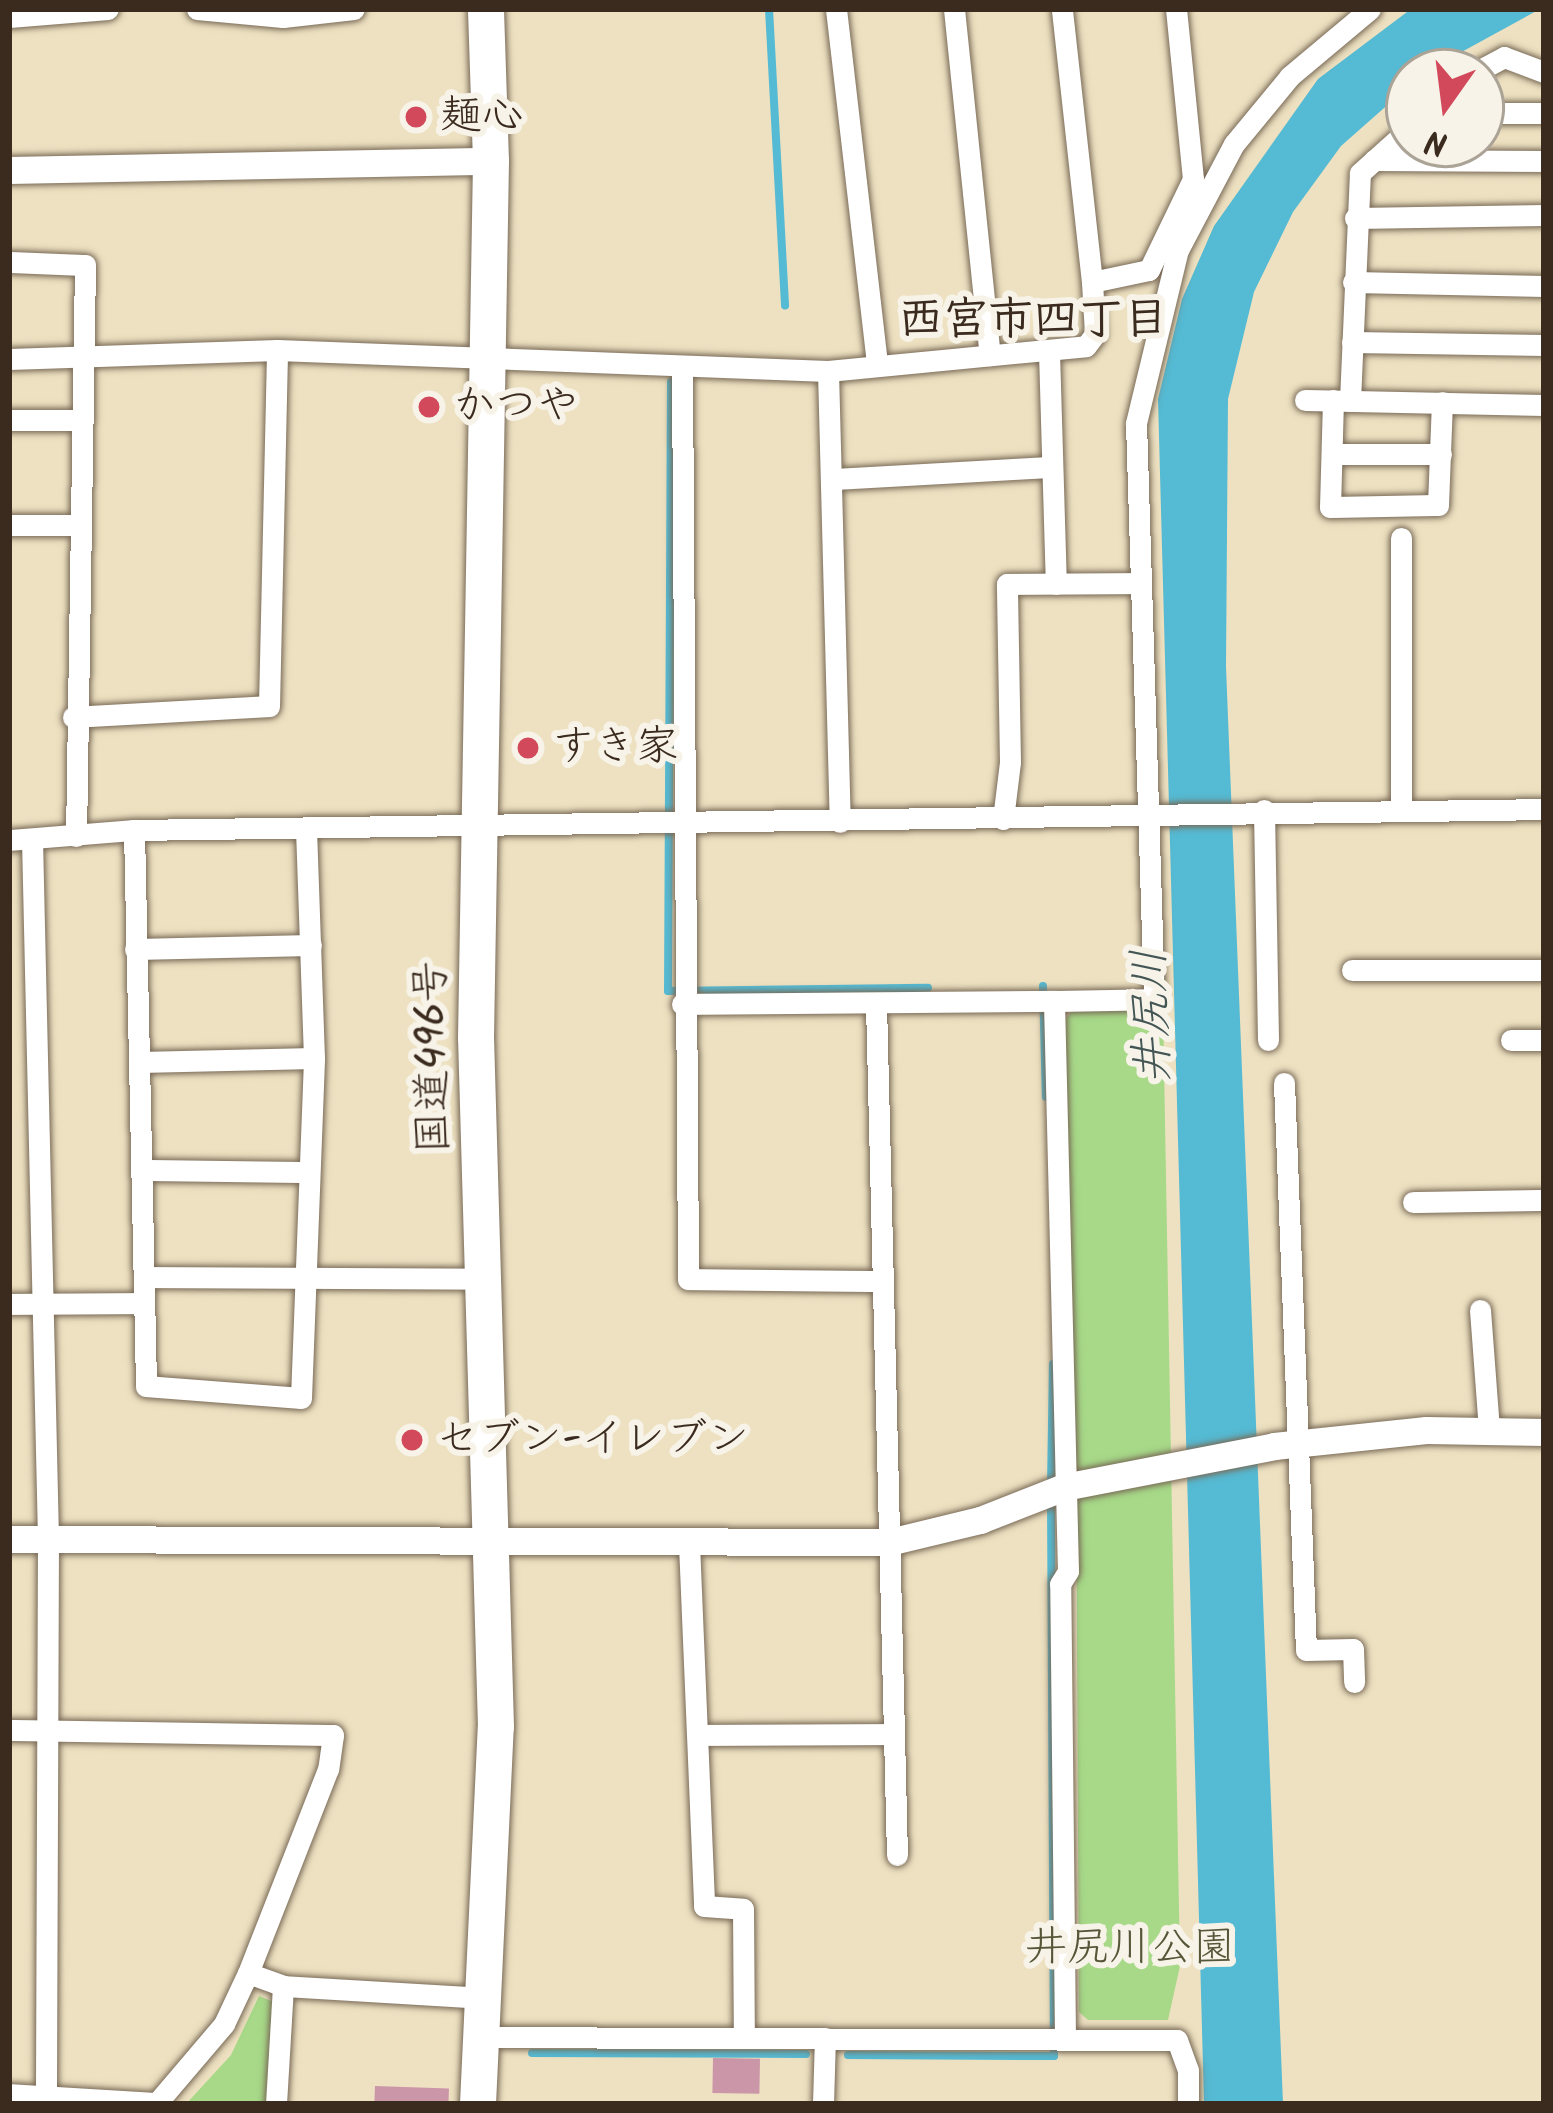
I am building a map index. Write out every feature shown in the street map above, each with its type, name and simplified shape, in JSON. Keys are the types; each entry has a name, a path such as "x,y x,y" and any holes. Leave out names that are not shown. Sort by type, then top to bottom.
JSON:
{"highway":[{"name":"国道496号","path":"478,2104 496,1543 482,1279 479,824 491,161 486,9"}],"street":[{"path":"9,17 108,9"},
{"path":"197,9 283,17 353,9"},
{"path":"836,9 877,364"},
{"path":"954,9 990,355"},
{"path":"9,359 277,350 682,370 828,370 1086,346 1095,334 1063,9"},
{"path":"1091,282 1149,270 1193,179 1176,9"},
{"path":"682,1004 1154,999 1136,423 1178,250 1234,144 1290,76 1370,9"},
{"path":"1505,57 1544,72"},
{"path":"1505,113 1544,113"},
{"path":"1385,150 1360,173 1352,342 1333,454 1330,507 1438,505 1442,402"},
{"path":"1374,160 1544,160"},
{"path":"9,170 491,161"},
{"path":"1355,218 1544,215"},
{"path":"9,262 85,266 76,525 76,836"},
{"path":"1353,282 1544,286"},
{"path":"1352,342 1544,345"},
{"path":"73,717 269,706 277,350"},
{"path":"1049,352 1056,584"},
{"path":"682,370 682,1004 688,1279 883,1281"},
{"path":"828,370 836,479 840,822"},
{"path":"1304,400 1544,405"},
{"path":"9,420 80,420"},
{"path":"1333,454 1442,454"},
{"path":"836,479 1052,467"},
{"path":"9,525 76,525"},
{"path":"1400,538 1401,809"},
{"path":"1003,819 1010,762 1007,584 1142,583"},
{"path":"46,2096 48,1539 21,840 134,830 1003,819 1150,811 1544,809"},
{"path":"1258,810 1268,1040"},
{"path":"134,830 146,1387 301,1398 314,1058 306,829"},
{"path":"135,949 311,946"},
{"path":"1352,970 1544,970"},
{"path":"1054,1001 1064,1486 1065,2039"},
{"path":"876,1003 897,1855"},
{"path":"1511,1040 1544,1040"},
{"path":"139,1062 314,1058"},
{"path":"1284,1083 1287,1445 1306,1649 1353,1649 1354,1682"},
{"path":"141,1170 308,1172"},
{"path":"1413,1202 1544,1200"},
{"path":"146,1277 482,1279"},
{"path":"9,1304 143,1303"},
{"path":"1480,1310 1489,1431"},
{"path":"9,1539 889,1542 980,1520 1064,1486 1167,1465 1287,1445 1489,1431 1544,1432"},
{"path":"689,1544 704,1906 743,1909 744,2038"},
{"path":"9,1730 333,1735 328,1769 224,2024 156,2103 9,2094"},
{"path":"699,1735 894,1734"},
{"path":"248,1973 283,1986 483,1998"},
{"path":"277,2104 283,1986"},
{"path":"481,2037 1177,2040 1188,2070 1188,2104"},
{"path":"823,2104 825,2038"}],"green space":[{"name":"井尻川公園","path":"1163,1009 1180,1966 1168,2020 1088,2020 1079,2012 1076,1447 1064,1021 1072,1011"},
{"path":"259,1996 276,2003 272,2104 186,2104 231,2055"}],"water":[{"path":"1411,9 1540,9 1469,48 1385,48 1385,107 1341,146 1293,212 1254,292 1228,399 1226,667 1283,2104 1204,2104 1158,399 1182,299 1214,226 1318,79"}],"building":[{"path":"713,2058 760,2059 759,2094 712,2093"},
{"path":"375,2086 449,2089 448,2104 374,2104"}],"waterway":[{"path":"769,9 785,306"},
{"path":"671,382 668,991 928,988"},
{"path":"1043,986 1046,1097"},
{"path":"1051,1487 1053,1364"},
{"path":"848,2055 1054,2056 1051,1502"},
{"path":"532,2053 806,2054"}],"place":[{"name":"麺心","path":"416,117"},
{"name":"かつや","path":"429,407"},
{"name":"すき家","path":"528,748"},
{"name":"セブン-イレブン","path":"412,1440"}],"district":[{"name":"西宮市四丁目","path":"1033,322"}],"water label":[{"name":"井尻川","path":"1154,1016"}]}
